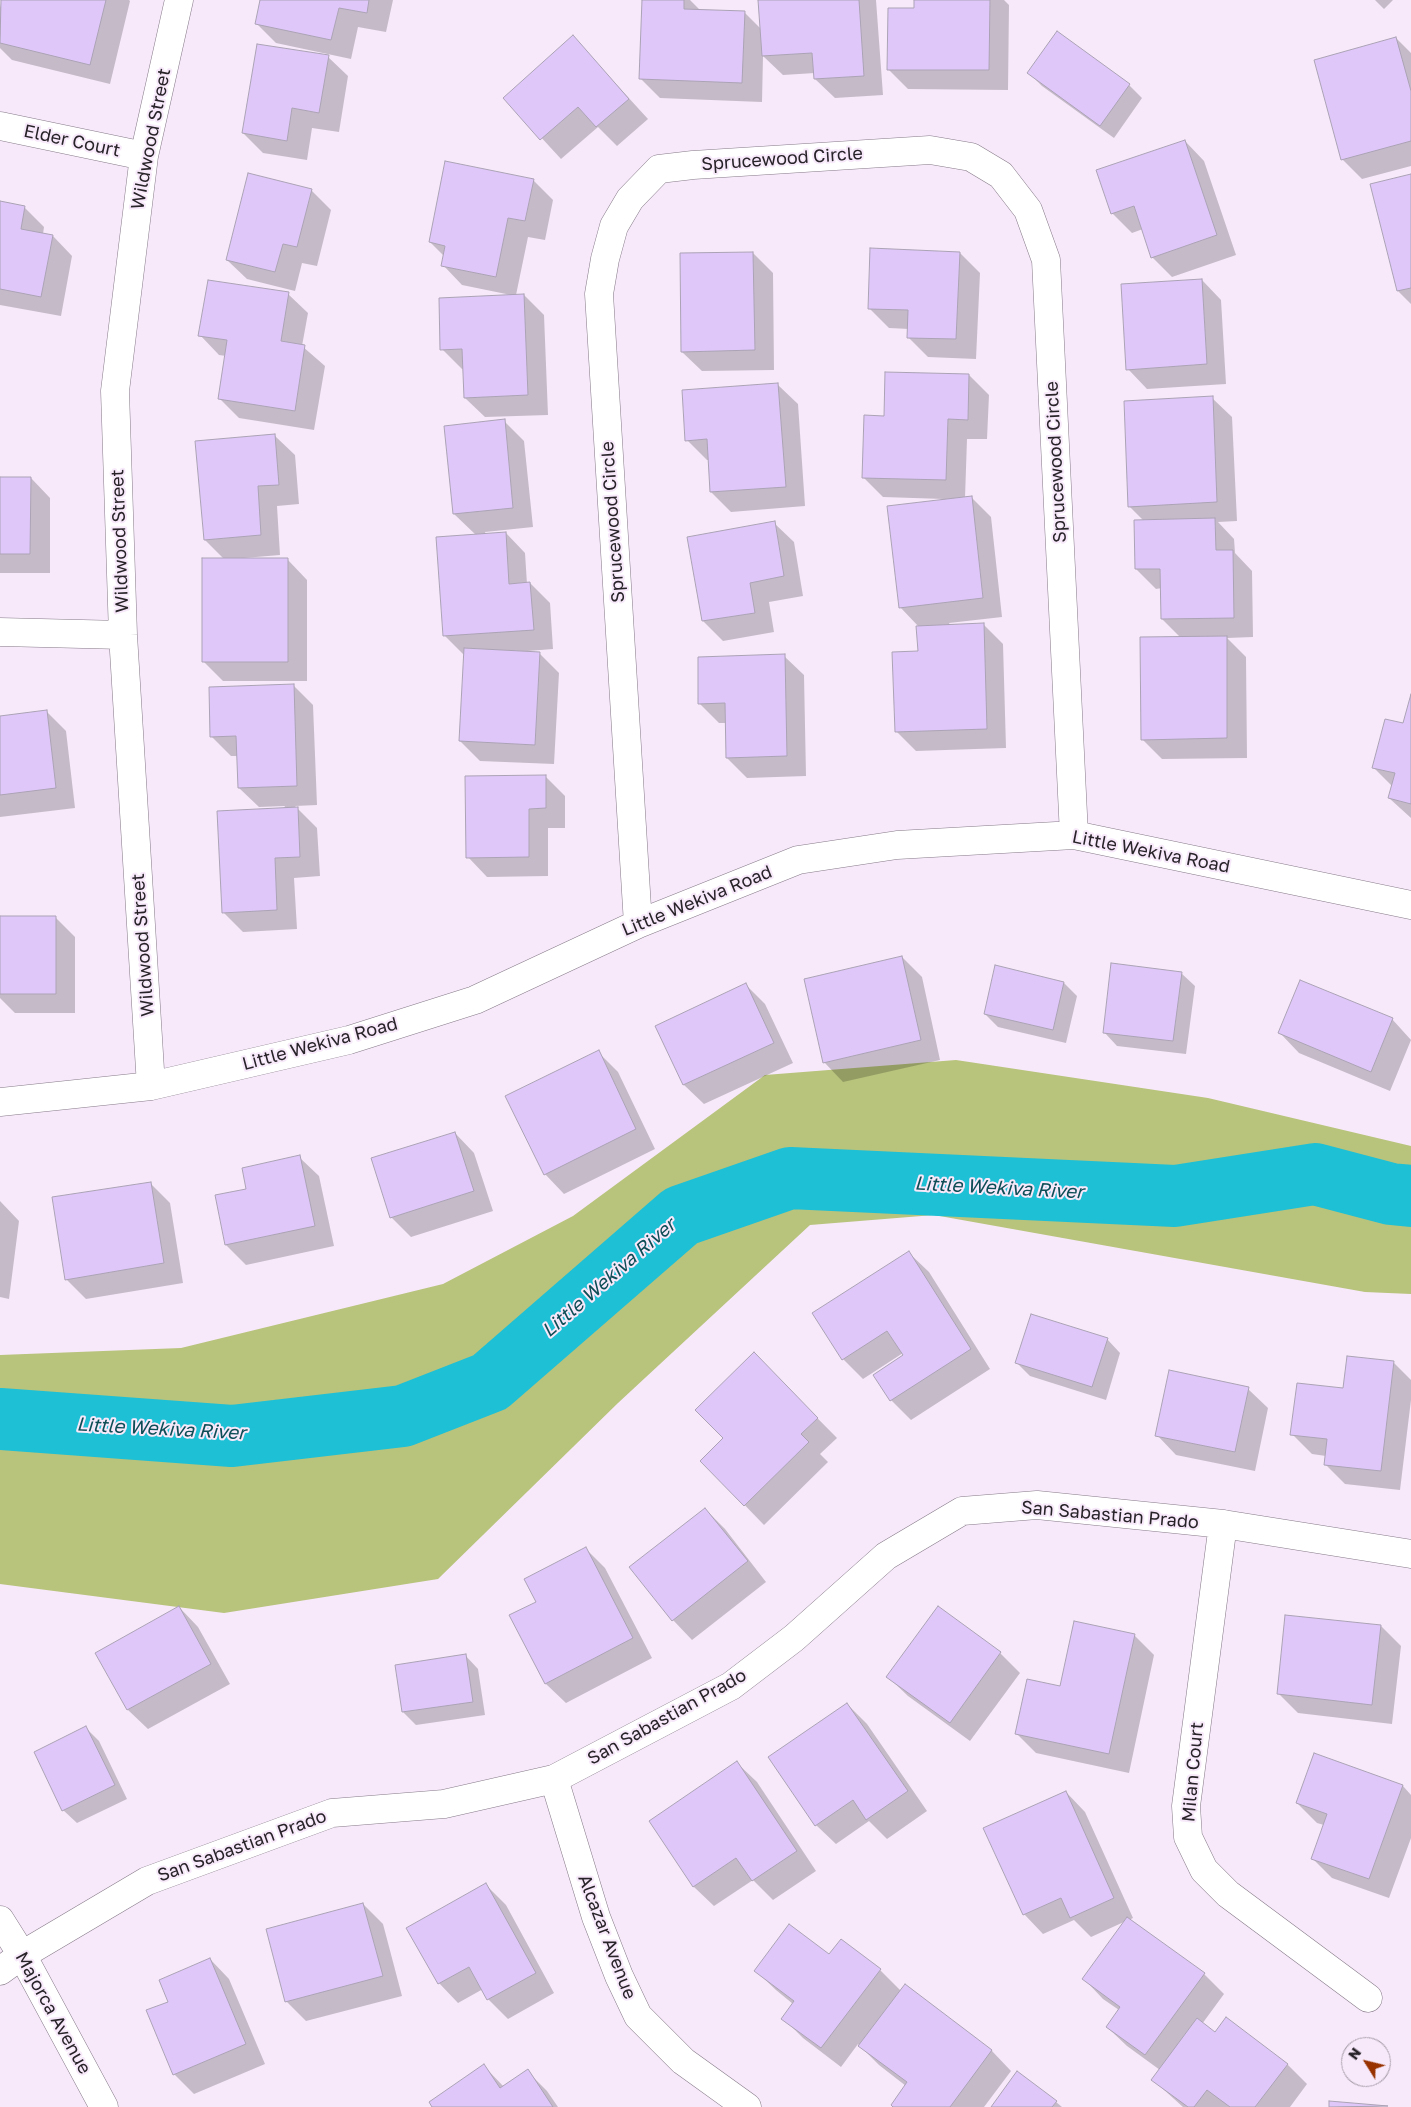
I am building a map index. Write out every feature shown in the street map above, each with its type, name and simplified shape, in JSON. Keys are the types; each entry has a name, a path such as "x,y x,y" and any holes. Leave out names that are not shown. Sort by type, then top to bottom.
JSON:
{"street":[{"name":"Wildwood Street","path":"151,1086 123,635 115,391 144,156 179,0"},
{"name":"Elder Court","path":"0,126 144,156"},
{"name":"Sprucewood Circle","path":"638,924 599,294 605,259 614,226 630,200 659,169 693,165 930,150 971,157 1001,175 1028,210 1046,260 1074,835"},
{"path":"0,632 123,635"},
{"name":"Little Wekiva Road","path":"0,1102 151,1086 349,1040 475,1000 638,924 798,860 897,845 1074,835 1411,905"},
{"name":"San Sabastian Prado","path":"0,1971 22,1955 147,1881 332,1813 444,1804 554,1780 731,1686 794,1638 886,1556 962,1511 1037,1505 1222,1524 1411,1554"},
{"name":"Milan Court","path":"1222,1524 1186,1806 1188,1837 1204,1870 1228,1894 1368,1998"},
{"name":"Alcazar Avenue","path":"554,1780 596,1917 619,1976 638,2016 683,2061 746,2107"},
{"name":"Majorca Avenue","path":"0,1920 22,1955 104,2107"}],"green space":[{"path":"956,1060 1208,1098 1411,1146 1411,1294 1365,1292 934,1215 810,1225 618,1403 438,1579 224,1613 0,1584 0,1355 181,1348 443,1284 573,1216 765,1075"}],"building":[{"path":"1,0 106,0 90,65 0,43"},
{"path":"260,0 369,0 367,13 339,8 331,40 255,24"},
{"path":"642,0 684,0 684,9 745,11 742,83 639,79"},
{"path":"758,0 859,0 864,76 814,79 812,53 762,56"},
{"path":"914,0 990,0 989,70 887,70 888,8 914,8"},
{"path":"1057,31 1130,84 1100,126 1027,73"},
{"path":"573,35 629,99 596,127 578,107 540,140 503,98"},
{"path":"1396,37 1411,91 1411,141 1341,160 1314,60"},
{"path":"257,44 329,55 319,113 292,108 287,141 242,133"},
{"path":"1185,140 1217,235 1151,258 1134,206 1111,214 1096,170"},
{"path":"445,161 534,179 525,221 508,218 496,277 441,266 445,246 429,242"},
{"path":"248,173 312,189 297,247 283,244 275,272 226,260"},
{"path":"1411,174 1411,288 1397,291 1370,184"},
{"path":"0,201 25,206 21,229 53,235 41,297 0,289"},
{"path":"870,248 960,252 956,339 907,338 908,310 868,309"},
{"path":"753,252 755,350 681,352 680,253"},
{"path":"1202,279 1207,364 1126,370 1121,284"},
{"path":"208,280 289,292 281,341 305,345 295,411 218,399 227,340 198,336"},
{"path":"524,294 528,395 464,398 462,349 440,350 439,298"},
{"path":"885,372 969,374 968,420 948,419 946,480 862,478 864,415 884,416"},
{"path":"778,383 786,487 710,492 707,439 685,441 682,390"},
{"path":"1213,396 1217,502 1128,507 1124,401"},
{"path":"505,419 513,508 453,514 444,426"},
{"path":"275,434 279,485 258,486 261,535 204,540 195,441"},
{"path":"0,477 31,477 30,554 0,554"},
{"path":"972,496 983,598 899,608 887,506"},
{"path":"1215,518 1216,550 1233,550 1234,618 1161,619 1160,569 1135,569 1134,520"},
{"path":"775,521 784,576 750,583 755,613 702,621 687,537"},
{"path":"506,532 509,584 530,582 534,630 443,636 436,537"},
{"path":"202,558 288,558 288,662 202,662"},
{"path":"984,623 987,729 895,732 892,652 918,651 916,626"},
{"path":"1227,636 1227,738 1141,740 1140,637"},
{"path":"464,648 540,652 535,745 459,741"},
{"path":"785,654 787,756 726,758 725,703 698,704 698,657"},
{"path":"294,684 297,786 238,788 236,736 210,737 209,687"},
{"path":"1411,694 1411,804 1388,798 1395,773 1372,768 1385,719 1403,723"},
{"path":"47,710 56,788 0,795 0,716"},
{"path":"546,775 546,808 529,809 529,857 466,858 465,776"},
{"path":"298,807 300,857 275,858 277,910 222,913 217,811"},
{"path":"0,916 56,916 56,994 0,994"},
{"path":"902,956 921,1040 823,1063 804,979"},
{"path":"1111,963 1182,972 1173,1041 1103,1033"},
{"path":"995,965 1064,982 1053,1030 984,1014"},
{"path":"1300,980 1393,1018 1371,1072 1278,1033"},
{"path":"746,983 774,1043 683,1085 655,1026"},
{"path":"599,1050 636,1129 544,1175 505,1096"},
{"path":"455,1132 474,1191 390,1218 371,1158"},
{"path":"300,1155 315,1226 225,1245 215,1195 246,1189 242,1168"},
{"path":"151,1182 164,1263 65,1280 52,1197"},
{"path":"909,1251 971,1349 890,1401 873,1375 903,1355 887,1331 842,1360 812,1313"},
{"path":"1031,1314 1108,1338 1092,1387 1015,1363"},
{"path":"754,1352 818,1418 801,1434 809,1442 744,1506 700,1461 723,1438 695,1410"},
{"path":"1347,1356 1394,1361 1381,1471 1324,1465 1327,1439 1290,1435 1297,1383 1343,1388"},
{"path":"1169,1370 1249,1387 1235,1452 1155,1436"},
{"path":"705,1508 748,1561 672,1621 629,1567"},
{"path":"586,1547 633,1638 545,1684 509,1615 536,1602 524,1579"},
{"path":"179,1606 211,1664 127,1710 95,1653"},
{"path":"938,1606 1001,1652 950,1723 886,1677"},
{"path":"1285,1615 1381,1625 1372,1705 1277,1694"},
{"path":"1074,1621 1135,1634 1109,1754 1015,1734 1027,1679 1060,1686"},
{"path":"466,1654 473,1702 402,1712 395,1665"},
{"path":"847,1703 908,1791 866,1820 853,1800 815,1826 768,1757"},
{"path":"86,1726 115,1785 62,1811 34,1752"},
{"path":"1314,1753 1403,1785 1369,1879 1311,1859 1327,1814 1296,1803"},
{"path":"737,1761 797,1851 752,1881 736,1858 693,1887 649,1821"},
{"path":"1066,1791 1114,1898 1070,1918 1061,1898 1023,1915 983,1828"},
{"path":"486,1883 536,1973 487,2000 469,1967 438,1984 406,1928"},
{"path":"363,1903 383,1976 285,2002 266,1929"},
{"path":"1127,1917 1205,1973 1145,2055 1106,2027 1120,2007 1082,1979"},
{"path":"789,1924 829,1954 841,1939 881,1969 821,2048 781,2019 794,2001 754,1971"},
{"path":"210,1958 246,2044 173,2075 146,2010 168,2002 159,1980"},
{"path":"905,1984 992,2050 950,2107 893,2107 891,2105 907,2082 858,2046"},
{"path":"1226,2017 1288,2064 1255,2107 1230,2107 1207,2090 1194,2107 1188,2107 1151,2080 1197,2018 1215,2032"},
{"path":"484,2064 500,2088 528,2069 553,2107 432,2107 429,2102"},
{"path":"1017,2071 1057,2101 1052,2107 991,2107"},
{"path":"1329,2101 1388,2106 1329,2107"}],"waterway":[{"name":"Little Wekiva River","path":"0,1419 232,1436 403,1416 490,1382 681,1216 790,1178 1175,1196 1315,1174 1391,1194 1411,1196"}]}
